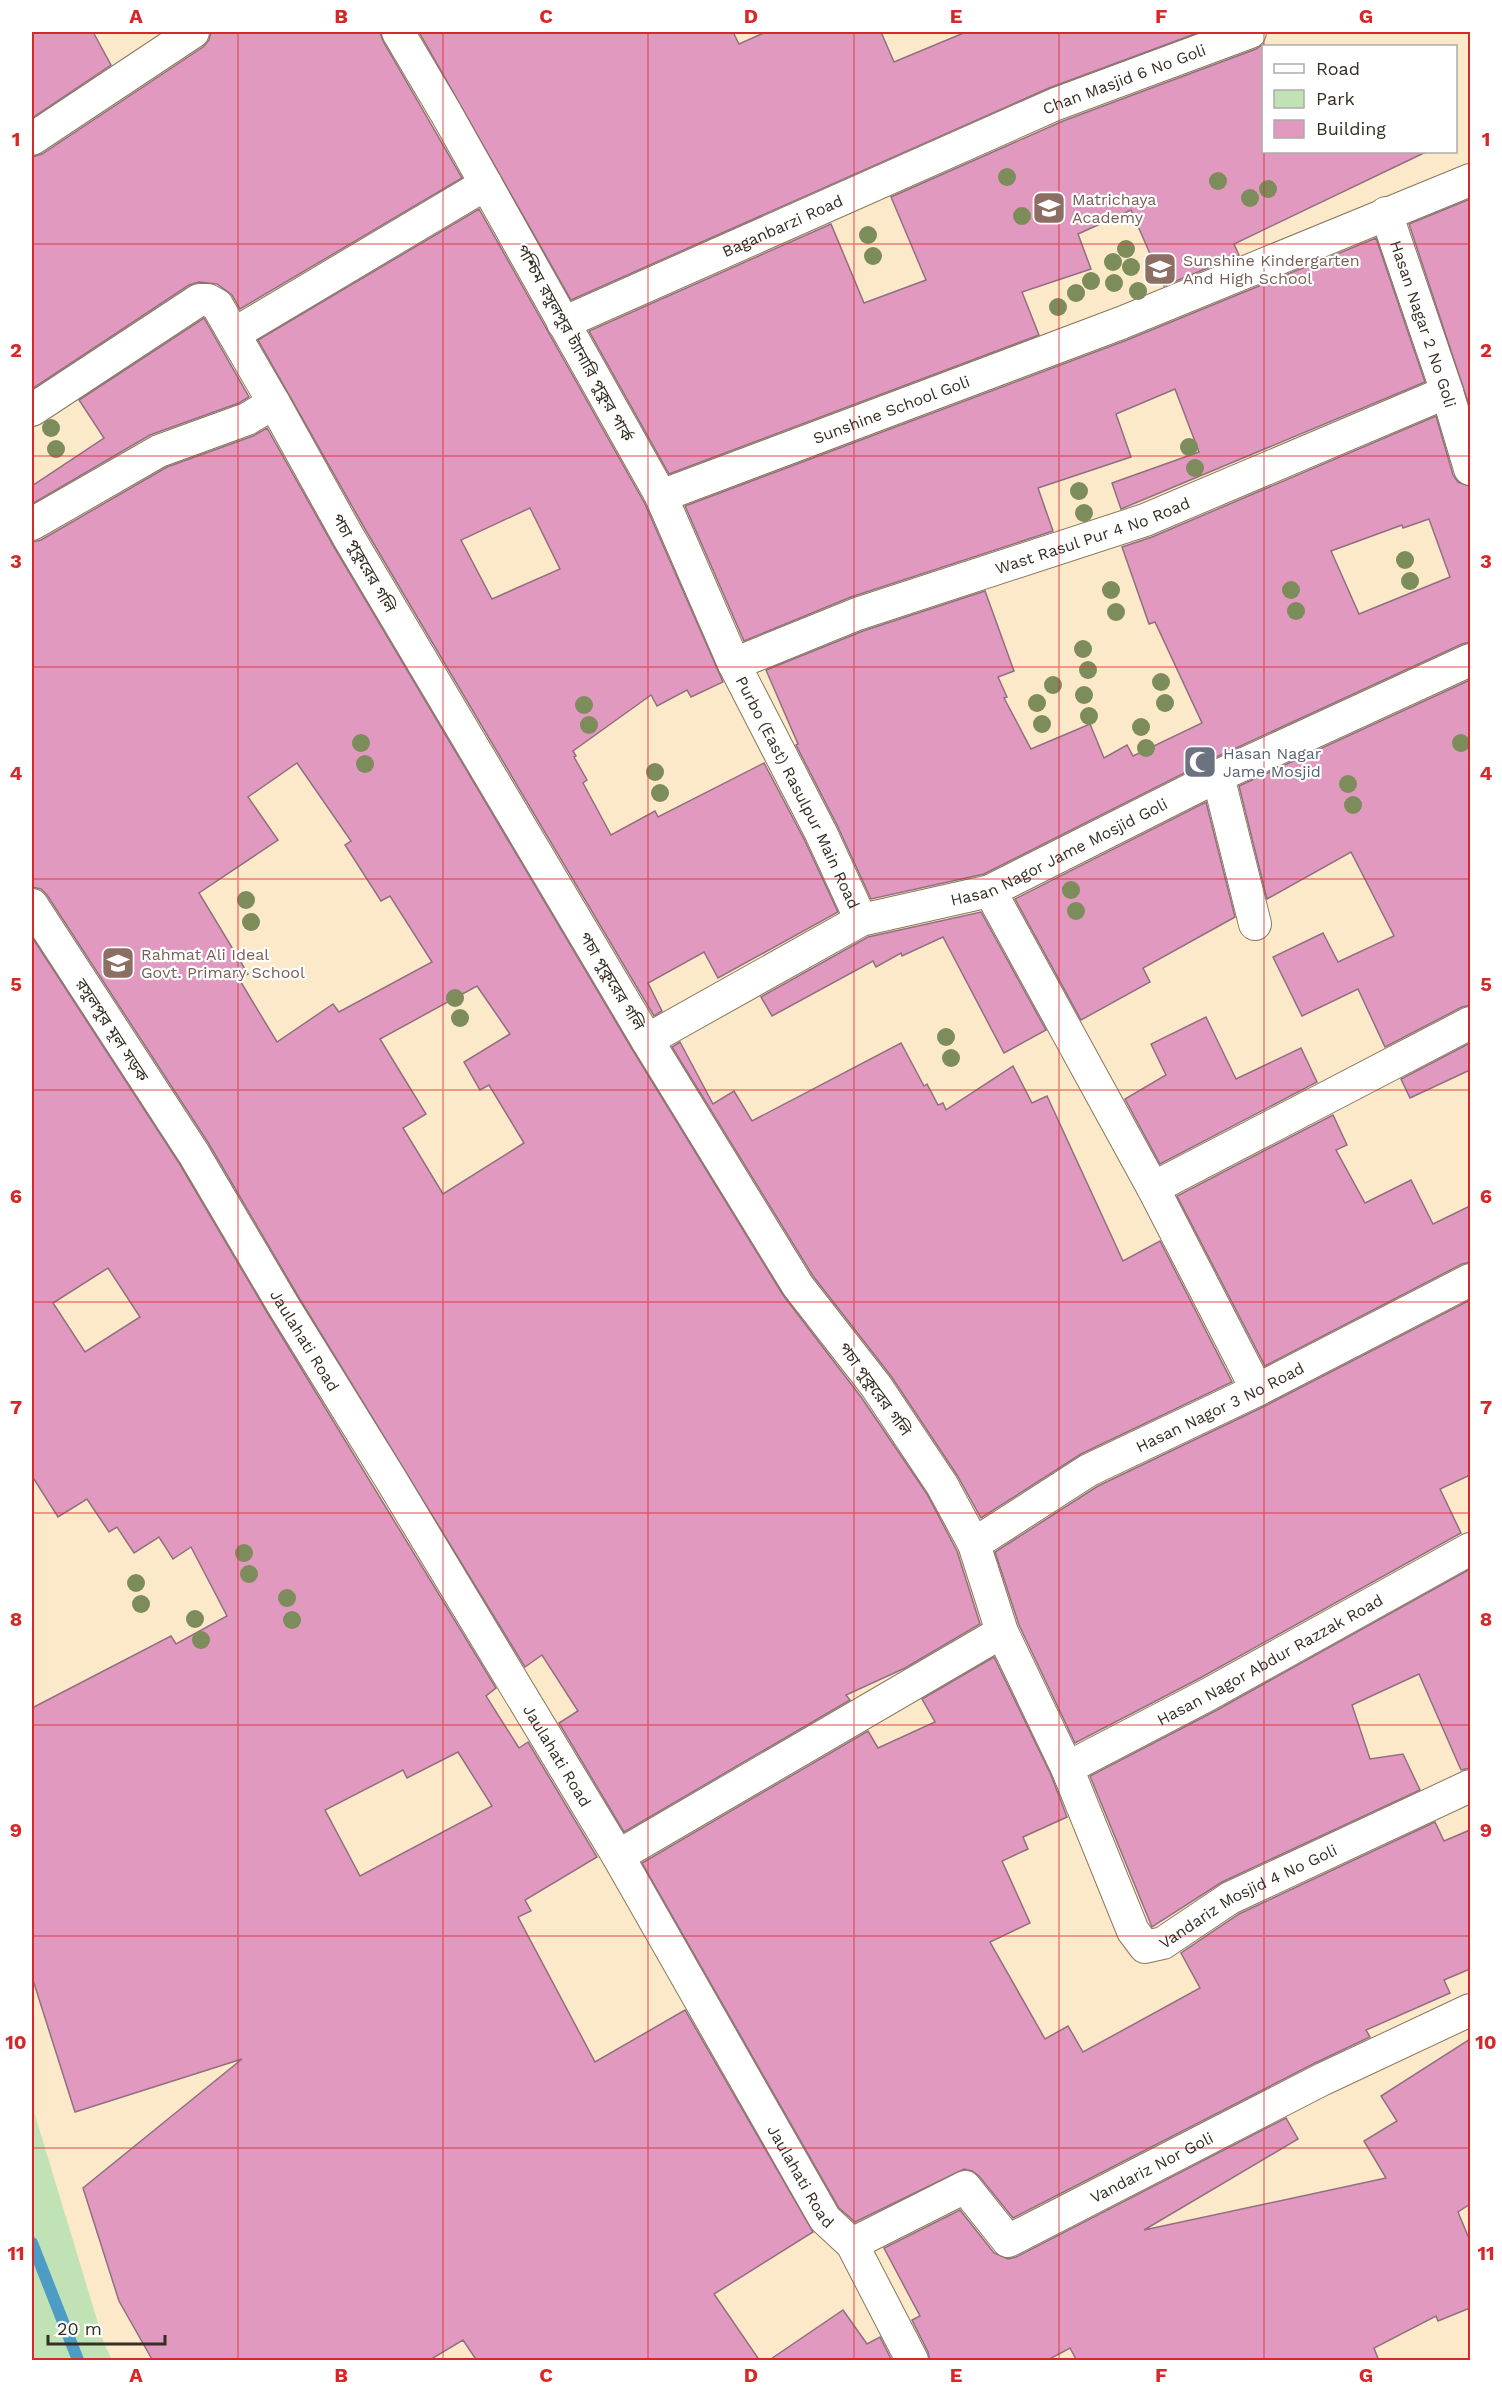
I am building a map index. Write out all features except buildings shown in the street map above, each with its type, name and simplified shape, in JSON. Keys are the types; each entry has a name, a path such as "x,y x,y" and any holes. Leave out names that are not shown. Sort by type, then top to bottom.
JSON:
{"street":[{"path":"32,139 193,32"},
{"name":"পশ্চিম রসুলপুর ট্যানারি পুকুর পার্ক","path":"398,32 661,496 734,664"},
{"name":"Chan Masjid 6 No Goli","path":"1000,129 1056,104 1250,32"},
{"name":"Baganbarzi Road","path":"563,323 1000,129"},
{"name":"Sunshine School Goli","path":"661,496 1121,324 1470,180"},
{"path":"234,334 486,184"},
{"name":"Hasan Nagar 2 No Goli","path":"1386,213 1447,392 1470,469"},
{"name":"পচা পুকুরের গলি","path":"32,410 199,300 208,300 217,305 349,538 647,1040 798,1286 876,1386 942,1485 974,1544 1002,1632 1072,1781"},
{"name":"Wast Rasul Pur 4 No Road","path":"734,664 857,614 1145,520 1447,392"},
{"path":"32,524 159,451 247,419 274,403"},
{"name":"Hasan Nagor Jame Mosjid Goli","path":"647,1040 861,920 990,891 1218,776 1470,660"},
{"name":"Purbo (East) Rasulpur Main Road","path":"734,664 821,833 861,920"},
{"path":"1218,776 1256,924"},
{"path":"990,891 1153,1188 1257,1390"},
{"name":"রসুলপুর মূল সড়ক","path":"32,905 194,1154"},
{"path":"1153,1188 1470,1023"},
{"name":"Jaulahati Road","path":"194,1154 283,1305 618,1856 825,2219 852,2244 912,2361"},
{"name":"Hasan Nagor 3 No Road","path":"974,1544 1089,1470 1257,1390 1470,1280"},
{"name":"Hasan Nagor Abdur Razzak Road","path":"1072,1781 1209,1694 1470,1549"},
{"path":"618,1856 1002,1632"},
{"name":"Vandariz Mosjid 4 No Goli","path":"1072,1781 1133,1931 1145,1947 1162,1943 1230,1898 1470,1786"},
{"name":"Vandariz Nor Goli","path":"852,2244 965,2187 1008,2241 1313,2084 1470,2010"}],"green space":[{"path":"32,2105 104,2343 112,2360 32,2360"}],"waterway":[{"path":"32,2243 78,2360"}],"place":[{"name":"Matrichaya Academy","path":"1049,208"},
{"name":"Sunshine Kindergarten And High School","path":"1160,269"},
{"name":"Hasan Nagar Jame Mosjid","path":"1200,762"},
{"name":"Rahmat Ali Ideal Govt. Primary School","path":"118,963"}]}
